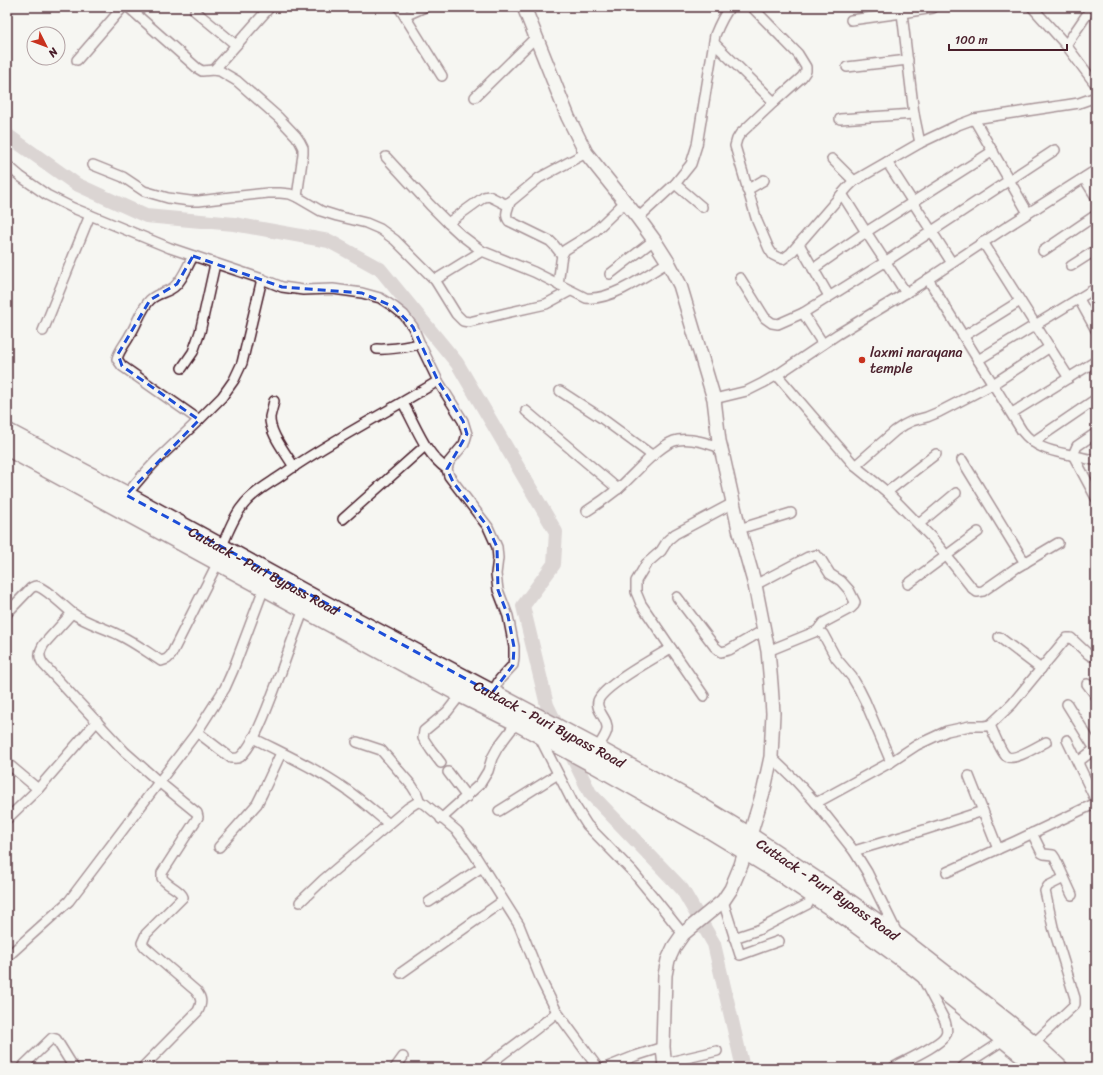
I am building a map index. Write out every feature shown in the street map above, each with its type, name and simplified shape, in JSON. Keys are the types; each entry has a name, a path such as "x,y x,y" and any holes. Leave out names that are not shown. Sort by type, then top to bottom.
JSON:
{"highway":[{"name":"Cuttack - Puri Bypass Road","path":"7,432 126,495 220,555 264,588 461,694 573,736 598,757 709,828 748,844 838,895 900,939 1033,1044 1059,1068"},
{"name":"Cuttack - Puri Bypass Road","path":"7,447 220,555 326,606 492,693 522,717 538,733 555,742 598,757"},
{"name":"Cuttack - Puri Bypass Road","path":"748,844 778,871 840,913 917,969 1040,1068"}],"street":[{"path":"77,60 123,7"},
{"path":"128,7 197,68 202,71 220,71 236,81 278,118 300,142 303,148 303,154 297,197"},
{"path":"214,70 270,7"},
{"path":"399,7 442,76"},
{"path":"405,16 425,7"},
{"path":"524,7 568,117 586,153 654,240 680,285 714,402 720,444 739,529 755,585 768,651 772,684 771,757 764,789 748,844 735,880 719,904 685,932 674,947 668,960 665,975 663,1047 665,1065 717,1051"},
{"path":"638,218 675,184 691,164 695,154 715,36 723,16 730,7"},
{"path":"752,7 798,54 806,66 806,71 802,77 740,134 735,146 757,221 772,255 783,259 791,253 854,181 920,143 974,119 1079,103 1096,97"},
{"path":"1032,7 1066,45 1096,85"},
{"path":"1066,45 1092,7"},
{"path":"851,20 933,8"},
{"path":"195,11 236,45"},
{"path":"902,13 914,114 920,143"},
{"path":"475,97 536,37"},
{"path":"714,43 774,102"},
{"path":"847,67 908,60"},
{"path":"840,119 914,114"},
{"path":"974,119 1028,213"},
{"path":"740,278 765,318 772,323 778,324 803,313 885,262 1055,150"},
{"path":"813,268 866,232 993,151"},
{"path":"448,223 484,197 488,196 505,204 510,202 539,178 586,153"},
{"path":"386,157 448,223 482,250 534,272 586,298 592,299 622,289 668,262"},
{"path":"832,159 854,181"},
{"path":"887,162 952,263"},
{"path":"7,165 21,178 48,195 73,208 170,248 282,287 303,290 333,289 362,293 380,298 404,315 413,327 438,382 463,422 467,434 464,444 449,462 447,469 449,476 488,527 497,547 498,558 496,574 498,590 508,616 514,647 514,657 513,665 500,679 492,693"},
{"path":"93,165 123,177 144,191 168,198 199,201 231,196 280,193 290,194 321,211 380,229 395,240 435,280 456,314 463,321 469,322 546,304 570,291"},
{"path":"714,402 763,384 823,344 928,279 1096,170"},
{"path":"1084,178 1096,197"},
{"path":"747,190 764,180"},
{"path":"675,184 702,207"},
{"path":"842,194 906,292"},
{"path":"510,202 506,218 509,221 550,241 562,255"},
{"path":"558,285 562,255 565,250 594,232 625,202"},
{"path":"43,331 90,215"},
{"path":"1043,251 1096,215"},
{"path":"610,274 654,240"},
{"path":"983,242 1069,378"},
{"path":"799,244 829,296"},
{"path":"435,280 482,250"},
{"path":"1071,266 1096,250"},
{"path":"193,256 177,284 172,289 157,295 144,307 130,336 118,354 117,359 122,366 199,420"},
{"path":"182,368 192,352 200,332 216,264"},
{"path":"126,495 143,474 222,397 234,380 242,363 262,279"},
{"path":"928,279 1022,431 1028,438 1044,448 1054,452 1096,460"},
{"path":"978,360 1096,288"},
{"path":"1079,299 1096,329"},
{"path":"964,336 1020,300"},
{"path":"803,313 823,344"},
{"path":"377,349 389,350 420,344"},
{"path":"855,466 904,425 939,412 993,384 1050,348"},
{"path":"1012,413 1096,361"},
{"path":"777,375 855,466 887,492 919,524 933,539 972,588 977,592 983,591 1016,568 1058,543"},
{"path":"7,613 31,588 35,586 44,590 72,613 86,621 138,645 161,661 167,660 174,649 220,555 239,511 245,502 294,467 352,431 438,382"},
{"path":"560,391 600,417 653,456"},
{"path":"1033,442 1096,399"},
{"path":"274,401 270,418 272,427 275,436 294,467"},
{"path":"403,403 425,446 435,459 447,469"},
{"path":"526,411 618,488"},
{"path":"1073,455 1077,446 1096,433"},
{"path":"587,511 618,488 653,456 670,443 678,440 689,440 720,444"},
{"path":"343,519 425,446"},
{"path":"887,492 936,454"},
{"path":"1073,455 1096,498"},
{"path":"962,460 1025,564"},
{"path":"919,524 956,493"},
{"path":"704,696 641,604 636,592 636,582 646,564 661,551 668,540 675,534 733,503"},
{"path":"739,529 791,513"},
{"path":"908,584 978,532"},
{"path":"755,585 808,557 816,555 820,558 830,574 841,581 849,590 855,602 851,608 823,623 817,631 768,651"},
{"path":"7,957 69,901 197,732 228,682 264,588"},
{"path":"677,597 715,647 721,652 729,650 764,630"},
{"path":"197,732 231,758 236,758 245,751 269,705 304,609"},
{"path":"72,613 44,644 40,650 40,660 125,752 197,813 198,817 162,873 162,878 165,882 182,894 183,897 146,934 142,943 200,995 201,1005 198,1010 142,1068"},
{"path":"817,631 823,634 836,658 859,689 891,762"},
{"path":"999,637 1041,669"},
{"path":"816,803 891,762 917,745 950,730 970,726 990,725 1012,704 1067,638 1071,638 1091,656 1096,654"},
{"path":"598,757 607,730 607,723 599,709 598,702 602,695 611,686 670,648"},
{"path":"1087,684 1096,696"},
{"path":"441,763 423,738 424,731 447,712 461,694"},
{"path":"1067,704 1096,748 1078,762"},
{"path":"441,819 467,797 484,779 498,747 522,717"},
{"path":"7,819 38,789 97,722"},
{"path":"990,725 1002,751 1006,756 1011,758 1046,742"},
{"path":"538,733 573,803 587,825 632,872 685,932"},
{"path":"253,738 312,768 355,796 389,824"},
{"path":"947,872 1032,834 1096,802 1067,740"},
{"path":"357,742 381,750 412,786 420,802 457,832 471,849 519,925 542,982 557,1012 598,1068"},
{"path":"219,847 256,804 281,753"},
{"path":"771,757 816,803 854,850 900,939"},
{"path":"7,763 38,789"},
{"path":"448,772 467,797"},
{"path":"499,811 558,774"},
{"path":"969,776 998,849"},
{"path":"300,902 322,880 389,824 416,803 420,802"},
{"path":"854,850 983,811"},
{"path":"1032,834 1042,853 1055,858 1062,879 1072,894"},
{"path":"429,902 482,867"},
{"path":"1033,1044 1075,1004 1075,998 1053,927 1045,894 1048,886 1062,879"},
{"path":"401,973 503,901"},
{"path":"719,904 740,955 779,941"},
{"path":"734,938 758,930 808,904"},
{"path":"894,1066 940,1042 946,1034 947,1026 945,1021 917,969"},
{"path":"485,1068 508,1049 541,1026 557,1012"},
{"path":"21,1068 52,1038 56,1039 74,1068"},
{"path":"962,1068 1005,1039"},
{"path":"605,1068 663,1047"},
{"path":"395,1068 403,1057"}],"highlighted area":[{"path":"193,256 282,287 362,293 394,307 413,327 438,381 463,421 467,434 447,469 453,482 488,527 497,547 498,590 508,616 514,647 513,665 492,693 126,495 199,420 122,366 118,354 150,300 177,284"}],"waterway":[{"path":"7,135 76,184 146,216 234,224 329,241 380,269 457,363 556,532 554,564 523,606 547,705 590,793 682,889 714,944 743,1068"}],"place":[{"name":"laxmi narayana temple","path":"862,360"}]}
